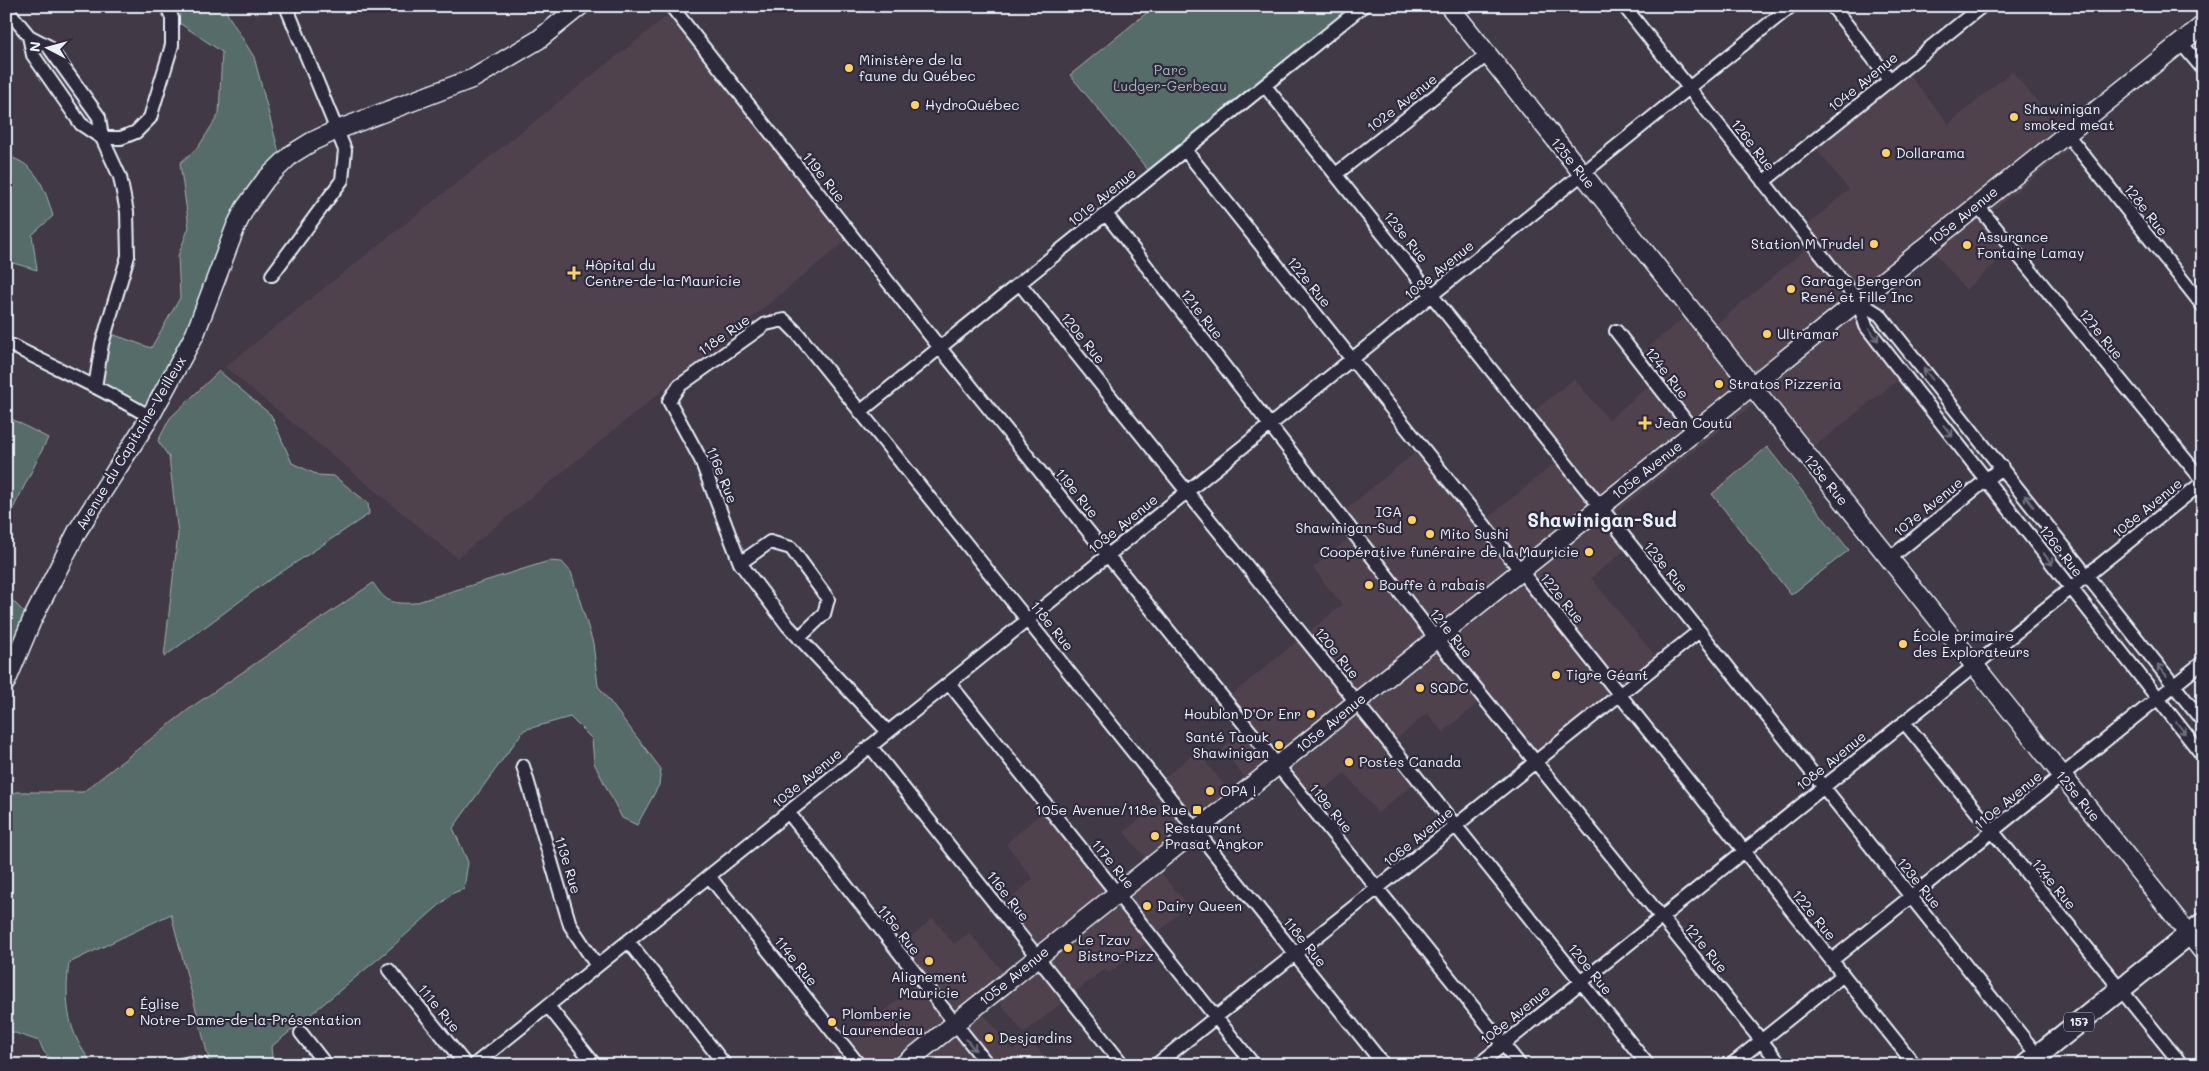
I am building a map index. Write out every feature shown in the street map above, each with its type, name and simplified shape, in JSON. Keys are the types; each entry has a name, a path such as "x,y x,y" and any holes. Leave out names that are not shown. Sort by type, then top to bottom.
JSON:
{"main road":[{"name":"157","path":"2036,1062 2120,989 2196,929"}],"street":[{"path":"29,36 33,55 81,124 102,138 121,138 136,132 150,118 172,45 172,18 168,6"},
{"path":"272,275 342,180 345,150 286,6"},
{"name":"Avenue du Capitaine-Veilleux","path":"6,682 32,620 78,530 150,416 195,334 229,244 245,208 266,179 302,147 337,130 474,78 538,40 580,6"},
{"name":"119e Rue","path":"671,6 940,348 1520,1065"},
{"name":"101e Avenue","path":"860,412 1364,6"},
{"name":"125e Rue","path":"1449,6 2062,776 2196,929 2203,952"},
{"name":"126e Rue","path":"1624,6 1858,302 1866,326 2203,756"},
{"name":"103e Avenue","path":"474,1065 1790,6"},
{"path":"1832,6 1890,80"},
{"name":"104e Avenue","path":"1763,182 1982,6"},
{"path":"6,8 29,36 48,46 99,117 102,138 120,177 127,212 128,256 102,344 95,387"},
{"name":"105e Avenue","path":"903,1065 2203,25"},
{"path":"2181,43 2203,69"},
{"name":"102e Avenue","path":"1336,174 1487,55"},
{"name":"123e Rue","path":"1265,86 1911,897 2036,1062"},
{"name":"128e Rue","path":"2066,133 2203,306"},
{"name":"122e Rue","path":"1185,150 1915,1065"},
{"name":"127e Rue","path":"1977,205 2203,481"},
{"name":"121e Rue","path":"1106,214 1436,639 1781,1065"},
{"name":"120e Rue","path":"1020,284 1648,1065"},
{"name":"126e Rue","path":"1858,302 1880,315 1912,353 2203,722"},
{"name":"118e Rue","path":"669,401 678,386 766,324 784,320 798,334 1384,1065"},
{"name":"124e Rue","path":"1616,331 1695,433"},
{"path":"13,346 150,416"},
{"path":"1896,365 1912,353"},
{"name":"116e Rue","path":"669,401 701,460 740,563 799,638 888,732"},
{"name":"107e Avenue","path":"1889,558 2002,467"},
{"name":"108e Avenue","path":"1478,1065 2203,481"},
{"path":"740,563 770,542 791,548 828,600 824,614 799,638"},
{"name":"106e Avenue","path":"1156,1065 1698,632"},
{"name":"110e Avenue","path":"1832,960 2203,662"},
{"name":"117e Rue","path":"949,682 1254,1065"},
{"name":"124e Rue","path":"1904,722 2182,1065"},
{"name":"116e Rue","path":"870,746 1123,1065"},
{"name":"113e Rue","path":"523,766 570,925 597,966"},
{"name":"115e Rue","path":"788,812 988,1065"},
{"name":"114e Rue","path":"709,876 859,1065"},
{"path":"628,941 725,1065"},
{"name":"111e Rue","path":"389,970 466,1065"},
{"path":"1731,1065 1843,975"},
{"path":"548,1006 595,1065"},
{"path":"301,1033 326,1065"},
{"path":"181,1065 190,1063 203,1065"}],"shaded area":[{"name":"Hôpital du Centre-de-la-Mauricie","path":"666,17 686,25 848,239 457,558 225,367"},
{"path":"1904,69 1949,124 2012,71 2059,128 2071,147 1986,216 2012,248 1966,290 1928,244 1850,308 1904,375 1805,454 1759,400 1613,514 1630,546 1591,578 1660,662 1536,762 1484,698 1443,732 1427,713 1391,744 1419,780 1378,813 1345,773 1307,803 1278,766 1154,865 1188,905 1109,973 1104,969 1024,1033 993,994 977,1006 1013,1050 1029,1037 1050,1065 821,1065 920,981 896,950 933,918 954,944 969,933 1010,979 1038,957 999,908 1033,879 1006,844 1050,806 1118,893 1152,866 1124,832 1168,796 1158,783 1197,751 1232,795 1248,782 1222,749 1247,728 1225,700 1342,605 1313,568 1354,534 1340,514 1422,447 1483,522 1562,457 1528,416 1574,379 1609,420 1654,381 1636,357 1692,311 1708,331 1812,244 1801,230 1849,190 1812,143"}],"green space":[{"path":"167,6 225,6 228,15 254,57 282,164 266,179 150,417 95,387 106,332 151,348 180,298 178,256 189,227 180,163 199,146 219,114 222,52 172,18"},
{"name":"Parc Ludger-Gerbeau","path":"1155,6 1363,6 1153,176 1070,75"},
{"path":"6,156 17,159 38,178 47,196 53,216 32,235 37,270 13,263 6,267"},
{"path":"219,371 271,415 292,463 318,475 334,476 368,503 369,514 262,585 164,657 178,534 169,457 158,441 170,418"},
{"path":"6,416 48,438 6,523"},
{"path":"1767,447 1849,550 1791,595 1712,494"},
{"path":"549,561 562,562 571,572 593,643 598,686 661,769 659,785 637,825 622,818 594,763 592,739 570,717 524,730 453,828 468,862 464,889 453,893 384,954 271,1047 273,1065 215,1065 208,1056 171,914 69,963 67,991 70,1017 78,1041 94,1065 57,1065 44,1052 39,1041 6,1030 6,811 15,792 83,792 193,706 373,583 385,598 389,600 399,603 414,603"},
{"path":"6,594 32,620 6,682"}],"place":[{"name":"Ministère de la faune du Québec","path":"849,68"},
{"name":"HydroQuébec","path":"915,105"},
{"name":"Shawinigan smoked meat","path":"2014,117"},
{"name":"Dollarama","path":"1886,153"},
{"name":"Station M Trudel","path":"1874,244"},
{"name":"Assurance Fontaine Lamay","path":"1967,245"},
{"name":"Hôpital du Centre-de-la-Mauricie","path":"574,273"},
{"name":"Garage Bergeron René et Fille Inc","path":"1791,289"},
{"name":"Ultramar","path":"1767,334"},
{"name":"Stratos Pizzeria","path":"1719,384"},
{"name":"Jean Coutu","path":"1645,423"},
{"name":"IGA Shawinigan-Sud","path":"1412,520"},
{"name":"Mito Sushi","path":"1430,534"},
{"name":"Coopérative funéraire de la Mauricie","path":"1589,552"},
{"name":"Bouffe à rabais","path":"1369,585"},
{"name":"École primaire des Explorateurs","path":"1903,644"},
{"name":"Tigre Géant","path":"1556,675"},
{"name":"SQDC","path":"1420,688"},
{"name":"Houblon D'Or Enr","path":"1311,714"},
{"name":"Santé Taouk Shawinigan","path":"1279,745"},
{"name":"Postes Canada","path":"1349,762"},
{"name":"OPA !","path":"1210,791"},
{"name":"105e Avenue/118e Rue","path":"1197,810"},
{"name":"Restaurant Prasat Angkor","path":"1155,836"},
{"name":"Dairy Queen","path":"1147,906"},
{"name":"Le Tzav Bistro-Pizz","path":"1068,948"},
{"name":"Alignement Mauricie","path":"929,961"},
{"name":"Église Notre-Dame-de-la-Présentation","path":"130,1012"},
{"name":"Plomberie Laurendeau","path":"832,1022"},
{"name":"Desjardins","path":"989,1038"}],"district":[{"name":"Shawinigan-Sud","path":"1602,520"}]}
